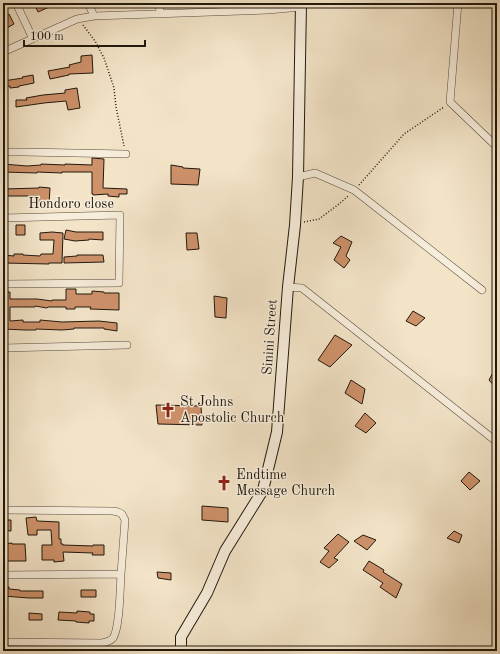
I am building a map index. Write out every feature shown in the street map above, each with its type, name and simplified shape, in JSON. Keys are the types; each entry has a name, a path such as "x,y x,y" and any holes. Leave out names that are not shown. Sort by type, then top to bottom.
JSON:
{"street":[{"path":"16,3 33,39"},
{"path":"88,3 94,16"},
{"path":"158,3 161,14"},
{"path":"458,3 450,102 497,147"},
{"path":"3,52 77,19 94,16 268,10 301,5"},
{"name":"Sinini Street","path":"181,651 181,637 207,593 225,551 263,490 277,432 298,177 301,5"},
{"path":"3,152 126,154"},
{"path":"298,177 315,173 354,190 482,290"},
{"name":"Hondoro close","path":"3,218 120,215 119,283 3,284"},
{"path":"288,287 302,288 497,442"},
{"path":"3,348 127,345"},
{"path":"3,510 113,511 122,514 125,520 119,619 114,638 102,643 3,642"},
{"path":"3,575 121,574"}],"path":[{"path":"77,19 84,26 104,58 114,88 116,107 126,154"},
{"path":"295,225 319,218 339,204 354,190 404,134 450,102"}],"building":[{"path":"34,3 58,3 38,12"},
{"path":"9,14 14,24 3,30 3,17"},
{"path":"92,55 93,73 69,74 50,79 48,71 70,67 69,65 81,62 81,56"},
{"path":"33,75 34,83 19,87 3,87 3,81"},
{"path":"77,88 80,108 68,110 66,101 16,107 16,100 27,100 26,98 65,93 65,90"},
{"path":"92,158 104,159 103,188 127,189 127,194 119,194 119,197 108,196 108,194 93,195 92,172 3,172 3,164 27,166 41,164 92,165"},
{"path":"171,165 183,168 200,169 198,185 171,184"},
{"path":"39,187 50,188 49,204 38,203 38,196 3,196 3,189"},
{"path":"16,225 25,225 25,235 16,235"},
{"path":"66,230 76,232 103,232 103,240 89,239 75,241 64,239"},
{"path":"40,233 63,233 62,263 3,263 3,255 14,256 14,254 23,254 40,256 41,254 53,254 54,240 40,240"},
{"path":"186,233 197,233 199,249 187,250"},
{"path":"341,236 352,242 346,256 350,260 344,268 334,260 341,247 333,243"},
{"path":"77,255 103,255 104,262 64,263 64,257"},
{"path":"66,289 76,289 76,294 92,294 92,291 119,293 119,310 90,309 91,307 75,307 75,309 66,309 66,307 10,307 10,321 99,321 117,323 117,331 104,328 74,328 62,330 3,329 3,292 10,292 10,299 37,299 52,301 66,300"},
{"path":"214,296 227,298 226,318 215,317"},
{"path":"413,311 425,318 416,326 406,321"},
{"path":"335,335 352,345 330,367 318,360"},
{"path":"497,365 497,389 489,380"},
{"path":"351,380 365,389 362,404 345,393"},
{"path":"156,405 201,406 202,425 158,424"},
{"path":"365,413 376,423 366,433 355,426"},
{"path":"469,472 480,481 470,490 461,481"},
{"path":"202,506 228,508 228,522 202,520"},
{"path":"36,517 37,521 59,522 59,539 61,539 61,544 93,546 104,545 104,555 63,552 64,561 54,562 54,560 42,560 42,545 52,545 51,530 37,530 37,535 28,535 26,518"},
{"path":"3,520 11,520 11,531 3,530"},
{"path":"454,531 462,535 459,543 447,538"},
{"path":"338,534 349,542 334,558 338,560 329,568 320,562 329,551 324,548"},
{"path":"363,535 376,540 367,550 354,541"},
{"path":"3,544 25,544 26,561 3,561"},
{"path":"369,561 402,584 396,598 380,587 383,583 363,570"},
{"path":"157,572 171,573 171,580 158,578"},
{"path":"3,587 9,587 9,589 20,591 43,591 43,598 3,596"},
{"path":"81,590 96,590 96,597 81,597"},
{"path":"77,611 90,612 90,614 94,614 94,621 89,621 89,623 58,620 59,612 77,613"},
{"path":"29,613 42,614 42,620 29,620"}],"place":[{"name":"St Johns Apostolic Church","path":"168,410"},
{"name":"Endtime Message Church","path":"224,483"}]}
